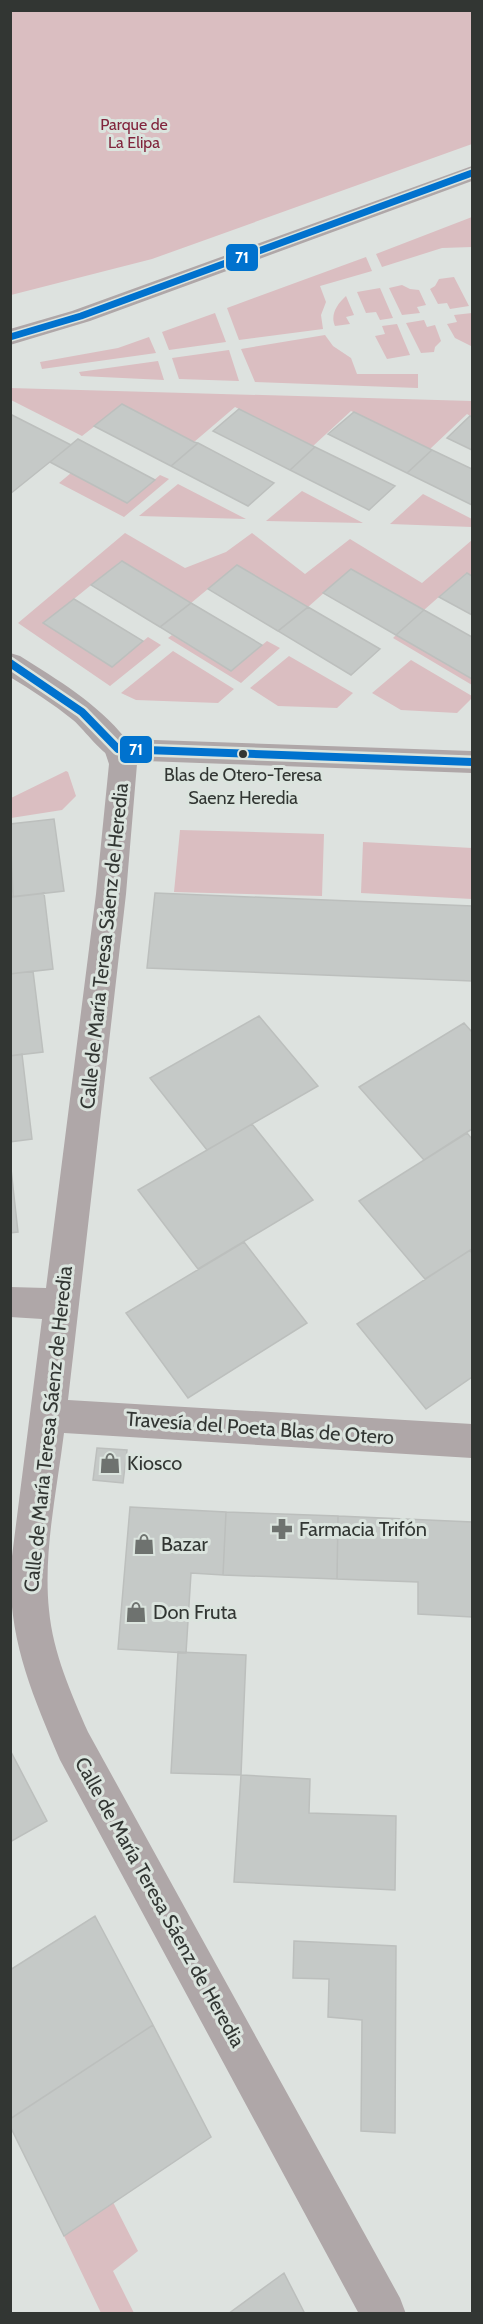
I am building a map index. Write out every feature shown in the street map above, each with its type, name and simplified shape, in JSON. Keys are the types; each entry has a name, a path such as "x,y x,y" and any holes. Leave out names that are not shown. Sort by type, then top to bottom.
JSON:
{"street":[{"path":"10,337 81,316 472,172"},
{"path":"10,663 86,715 105,731 118,749 472,762"},
{"name":"Calle de María Teresa Sáenz de Heredia","path":"118,749 123,764 120,815 96,1036 29,1575 30,1619 43,1673 74,1746 384,2313"},
{"path":"10,1302 61,1304"},
{"name":"Travesía del Poeta Blas de Otero","path":"48,1415 472,1441"}],"green space":[{"name":"Parque de La Elipa","path":"11,10 472,11 472,144 152,259 11,295"},
{"path":"472,217 472,247 442,248 382,267 376,254"},
{"path":"366,257 372,271 320,286 326,302 321,315 323,329 239,340 227,308"},
{"path":"454,277 469,306 450,309 447,303 438,304 430,289 439,279"},
{"path":"402,285 419,290 426,305 417,307 420,313 402,315 389,288"},
{"path":"380,288 393,318 380,320 376,312 366,313 357,292"},
{"path":"346,296 354,315 346,317 350,324 335,326 333,318 335,310"},
{"path":"215,313 226,342 169,350 162,332"},
{"path":"472,313 471,346 455,338 447,324 457,322 454,315"},
{"path":"424,320 427,327 435,325 441,341 435,347 434,352 421,353 406,323"},
{"path":"397,324 410,355 387,359 375,336 385,334 382,326"},
{"path":"325,335 333,346 351,358 357,374 418,374 418,388 255,382 241,349"},
{"path":"149,337 156,353 42,369 40,362 118,348"},
{"path":"229,350 239,381 179,379 172,358"},
{"path":"158,361 164,380 81,376 79,372"},
{"path":"10,388 472,401 472,417 467,414 430,449 351,411 313,446 235,407 194,442 122,405 82,436 11,400"},
{"path":"71,473 127,503 160,475 169,479 124,517 59,483"},
{"path":"178,484 246,519 139,516"},
{"path":"302,491 363,523 266,521"},
{"path":"423,494 472,519 472,527 390,524"},
{"path":"125,533 185,568 226,552 252,533 305,574 350,539 422,583 472,540 472,576 466,573 424,610 351,569 308,607 237,565 191,603 121,561 44,623 112,667 148,637 161,645 110,686 18,623"},
{"path":"172,635 231,671 267,641 280,648 241,683 168,638"},
{"path":"396,635 472,679 472,685 393,638"},
{"path":"173,651 234,689 218,703 136,700 121,693"},
{"path":"289,656 353,693 337,708 278,706 250,688"},
{"path":"411,660 472,698 457,713 401,710 372,693"},
{"path":"66,771 76,796 62,810 11,818 11,798"},
{"path":"180,830 324,834 322,896 174,892"},
{"path":"363,842 472,848 472,899 361,893"},
{"path":"113,2202 138,2251 113,2271 134,2313 101,2313 64,2236"}],"building":[{"path":"122,404 198,443 171,466 94,426"},
{"path":"239,409 315,447 290,470 213,431"},
{"path":"354,412 432,450 407,473 328,434"},
{"path":"10,414 71,445 10,494"},
{"path":"470,416 472,417 472,450 447,438"},
{"path":"78,439 155,480 127,503 50,462"},
{"path":"198,443 274,483 248,506 171,466"},
{"path":"315,447 395,486 369,510 290,470"},
{"path":"432,450 472,469 472,505 407,473"},
{"path":"122,561 191,603 160,627 91,585"},
{"path":"237,565 308,607 278,631 208,589"},
{"path":"351,569 424,610 396,635 323,593"},
{"path":"467,573 472,576 472,615 439,597"},
{"path":"74,599 143,641 112,667 43,623"},
{"path":"191,603 262,645 231,671 160,627"},
{"path":"308,607 380,649 351,675 278,631"},
{"path":"424,610 472,637 472,679 396,635"},
{"path":"54,819 64,891 13,897 10,824"},
{"path":"44,893 53,969 10,974 10,897"},
{"path":"155,893 472,906 472,981 147,968"},
{"path":"33,971 43,1052 10,1056 10,974"},
{"path":"259,1016 318,1086 207,1150 150,1078"},
{"path":"464,1023 472,1032 472,1129 424,1160 359,1087"},
{"path":"22,1054 32,1139 10,1142 10,1056"},
{"path":"252,1124 313,1200 198,1269 138,1190"},
{"path":"467,1133 472,1139 472,1249 425,1279 359,1201"},
{"path":"10,1160 18,1232 10,1233"},
{"path":"244,1242 307,1323 188,1398 126,1313"},
{"path":"470,1250 472,1254 472,1377 426,1409 357,1324"},
{"name":"Kiosco","path":"97,1448 127,1450 123,1483 93,1480"},
{"path":"130,1507 226,1512 223,1575 191,1573 186,1653 118,1649"},
{"path":"226,1512 338,1516 337,1579 223,1575"},
{"path":"338,1516 472,1522 472,1617 418,1614 418,1582 337,1579"},
{"path":"178,1652 246,1655 241,1775 171,1773"},
{"path":"10,1750 47,1821 10,1842"},
{"path":"241,1775 310,1779 309,1813 396,1816 395,1890 234,1882"},
{"path":"95,1916 153,2025 10,2119 10,1970"},
{"path":"294,1941 396,1946 395,2133 361,2131 362,2020 328,2017 329,1979 293,1978"},
{"path":"153,2025 211,2137 64,2236 10,2126 10,2119"},
{"path":"284,2273 305,2314 228,2314"}],"transit line":[{"name":"71","path":"10,337 81,316 472,173"},
{"name":"71","path":"10,663 82,712 118,749 472,762"}],"place":[{"name":"Blas de Otero-Teresa Saenz Heredia","path":"243,754"},
{"name":"Kiosco","path":"110,1463"},
{"name":"Farmacia Trifón","path":"282,1529"},
{"name":"Bazar","path":"144,1544"},
{"name":"Don Fruta","path":"136,1612"}]}
